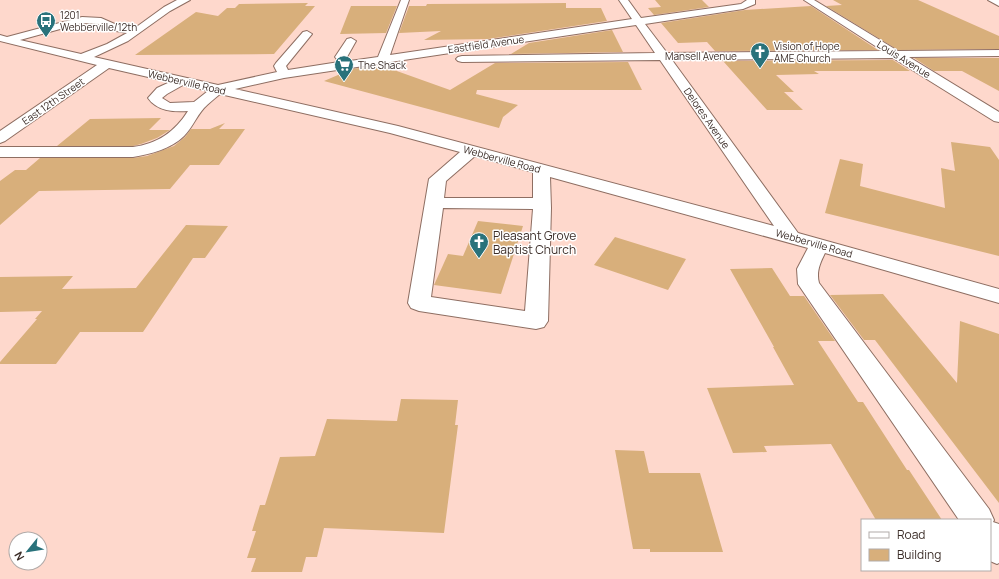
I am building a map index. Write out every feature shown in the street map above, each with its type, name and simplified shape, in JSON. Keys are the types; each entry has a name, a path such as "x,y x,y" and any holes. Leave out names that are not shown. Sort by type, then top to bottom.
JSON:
{"street":[{"name":"East 12th Street","path":"82,58 104,50 137,31 175,4 186,0"},
{"path":"383,59 405,0"},
{"name":"Delores Avenue","path":"623,0 791,237"},
{"name":"Eastfield Avenue","path":"218,89 284,74 346,64 744,6 752,2 751,0"},
{"name":"Louis Avenue","path":"808,0 999,118"},
{"path":"992,0 999,3"},
{"path":"138,16 156,17"},
{"path":"4,39 82,20 101,21 116,18"},
{"path":"101,21 115,28 137,31"},
{"path":"284,74 280,66 307,34"},
{"name":"Webberville Road","path":"4,39 393,129 791,237 999,296"},
{"path":"346,64 341,57 351,41"},
{"name":"Mansell Avenue","path":"488,44 498,52 523,58"},
{"name":"Mansell Avenue","path":"383,59 999,54"},
{"name":"East 12th Street","path":"0,138 107,64"},
{"path":"181,81 162,91 155,98 158,102 166,106 198,106"},
{"path":"0,152 133,152 147,150 162,144 178,134 189,121 198,106 218,89"},
{"path":"471,150 438,179 419,303 536,321 542,204 542,170"},
{"path":"434,203 542,204"},
{"path":"820,245 807,268 806,277 809,284 977,519"}],"building":[{"path":"655,0 702,0 709,7 654,15 648,8 661,7"},
{"path":"833,0 918,0 999,36 999,49 898,50 826,6 842,5"},
{"path":"308,3 305,6 315,6 274,54 135,55 196,12 218,16 227,8 235,8 239,4"},
{"path":"566,3 566,8 601,8 607,21 488,39 424,40 441,31 399,33 409,6 426,6 427,4"},
{"path":"351,6 397,6 386,33 340,34"},
{"path":"811,6 878,50 715,51 707,42 678,43 661,23 745,10"},
{"path":"612,30 623,52 511,54 529,43"},
{"path":"914,58 999,58 999,91 962,71 934,71"},
{"path":"893,60 910,71 814,71 819,74 776,75 794,92 784,92 803,110 767,110 723,61"},
{"path":"628,62 642,90 477,90 476,94 518,105 503,117 499,128 324,81 352,69 380,65 450,90 495,63"},
{"path":"161,118 149,130 170,130 157,138 141,144 133,146 57,146 90,119"},
{"path":"225,123 219,129 245,129 219,165 190,165 170,189 39,191 0,225 0,181 15,170 26,170 40,158 133,158 147,156 174,146 185,137 191,129 210,129"},
{"path":"951,142 990,147 999,160 999,256 825,213 840,159 863,164 860,186 945,208 941,168 955,171"},
{"name":"Pleasant Grove Baptist Church","path":"478,221 523,226 501,294 434,285 448,254 463,256"},
{"path":"186,225 228,226 205,258 193,258 143,332 80,332 56,364 0,364 0,362 37,319 35,319 42,311 0,312 0,277 73,276 62,289 136,288"},
{"path":"615,237 686,259 668,290 594,265"},
{"path":"772,268 790,296 804,296 835,341 818,341 858,402 863,402 907,470 909,470 941,519 875,519 831,444 764,446 767,452 733,453 707,388 794,385 730,269"},
{"path":"883,294 957,383 960,321 999,334 999,503 875,340 864,340 830,295"},
{"path":"401,399 458,400 455,425 458,425 444,533 324,528 317,557 306,557 302,572 251,572 256,558 247,558 256,531 252,531 260,505 265,505 280,457 315,456 327,419 397,421"},
{"path":"615,450 644,451 649,473 700,473 723,552 650,552 650,549 633,549"}],"place":[{"name":"1201 Webberville/12th","path":"46,38"},
{"name":"Vision of Hope AME Church","path":"760,69"},
{"name":"The Shack","path":"344,82"},
{"name":"Pleasant Grove Baptist Church","path":"479,259"}]}
